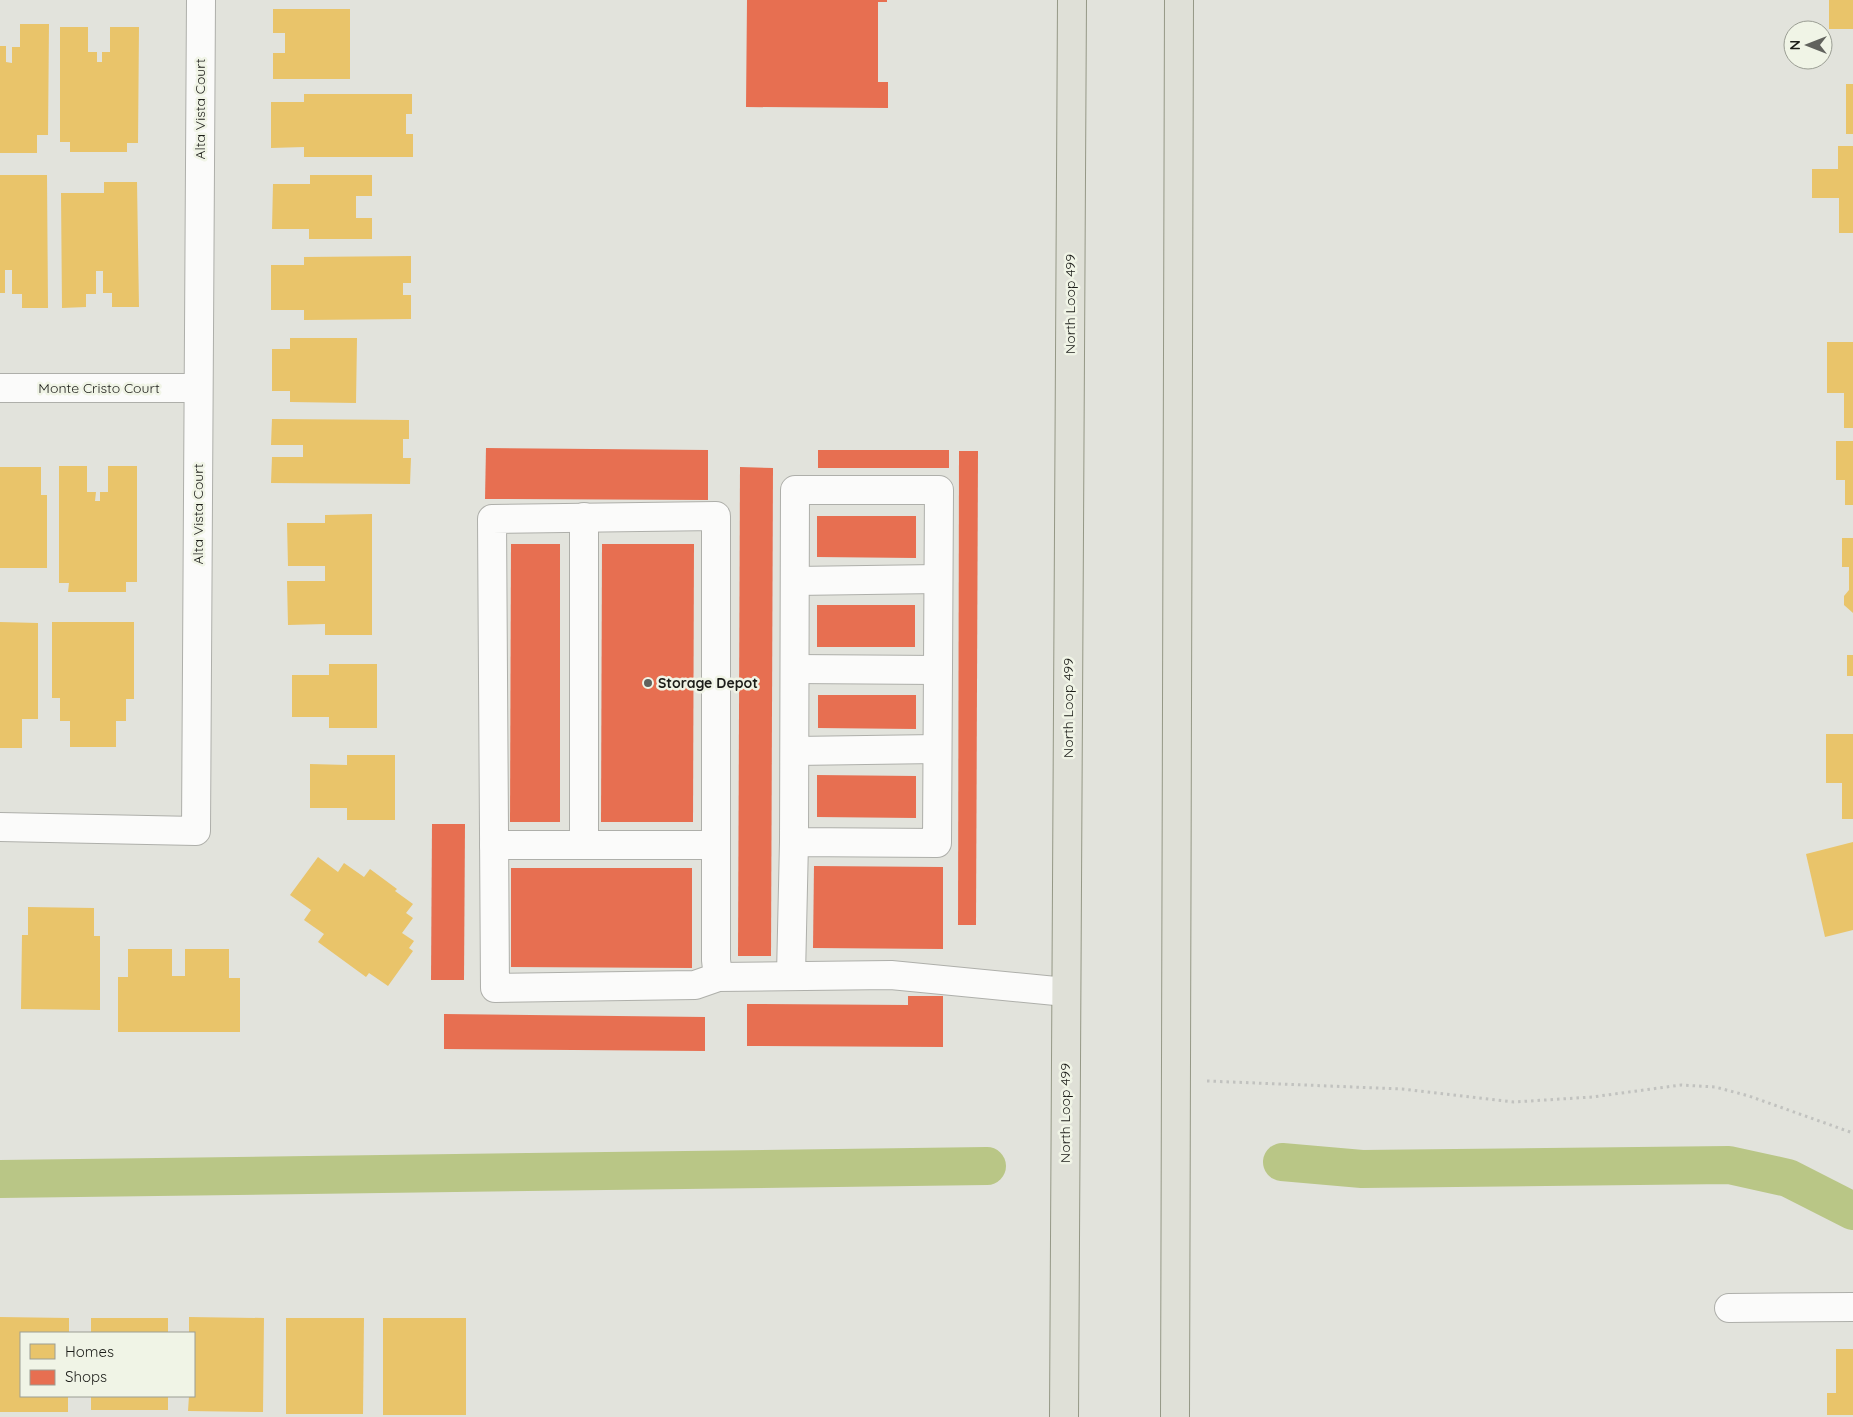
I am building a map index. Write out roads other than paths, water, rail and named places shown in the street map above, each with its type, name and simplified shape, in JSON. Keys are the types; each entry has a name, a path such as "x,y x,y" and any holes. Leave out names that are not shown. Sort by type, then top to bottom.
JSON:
{"main road":[{"name":"North Loop 499","path":"1064,1417 1072,0"},
{"path":"1175,1417 1179,0"}],"street":[{"name":"Alta Vista Court","path":"0,827 196,831 201,0"},
{"name":"Monte Cristo Court","path":"0,388 198,388"},
{"path":"791,975 795,751 795,490 939,490 937,843 794,842"},
{"path":"718,977 716,960 716,516 492,519 495,988 694,986 718,977 891,975 1066,992"},
{"path":"584,517 584,845"},
{"path":"795,581 938,579"},
{"path":"795,669 938,670"},
{"path":"795,751 938,749"},
{"path":"494,845 716,845"},
{"path":"1729,1308 1853,1307"}],"waterway":[{"path":"1282,1162 1362,1169 1729,1165 1788,1178 1853,1211"},
{"path":"0,1179 987,1166"}],"place":[{"name":"Storage Depot","path":"648,683"}]}
